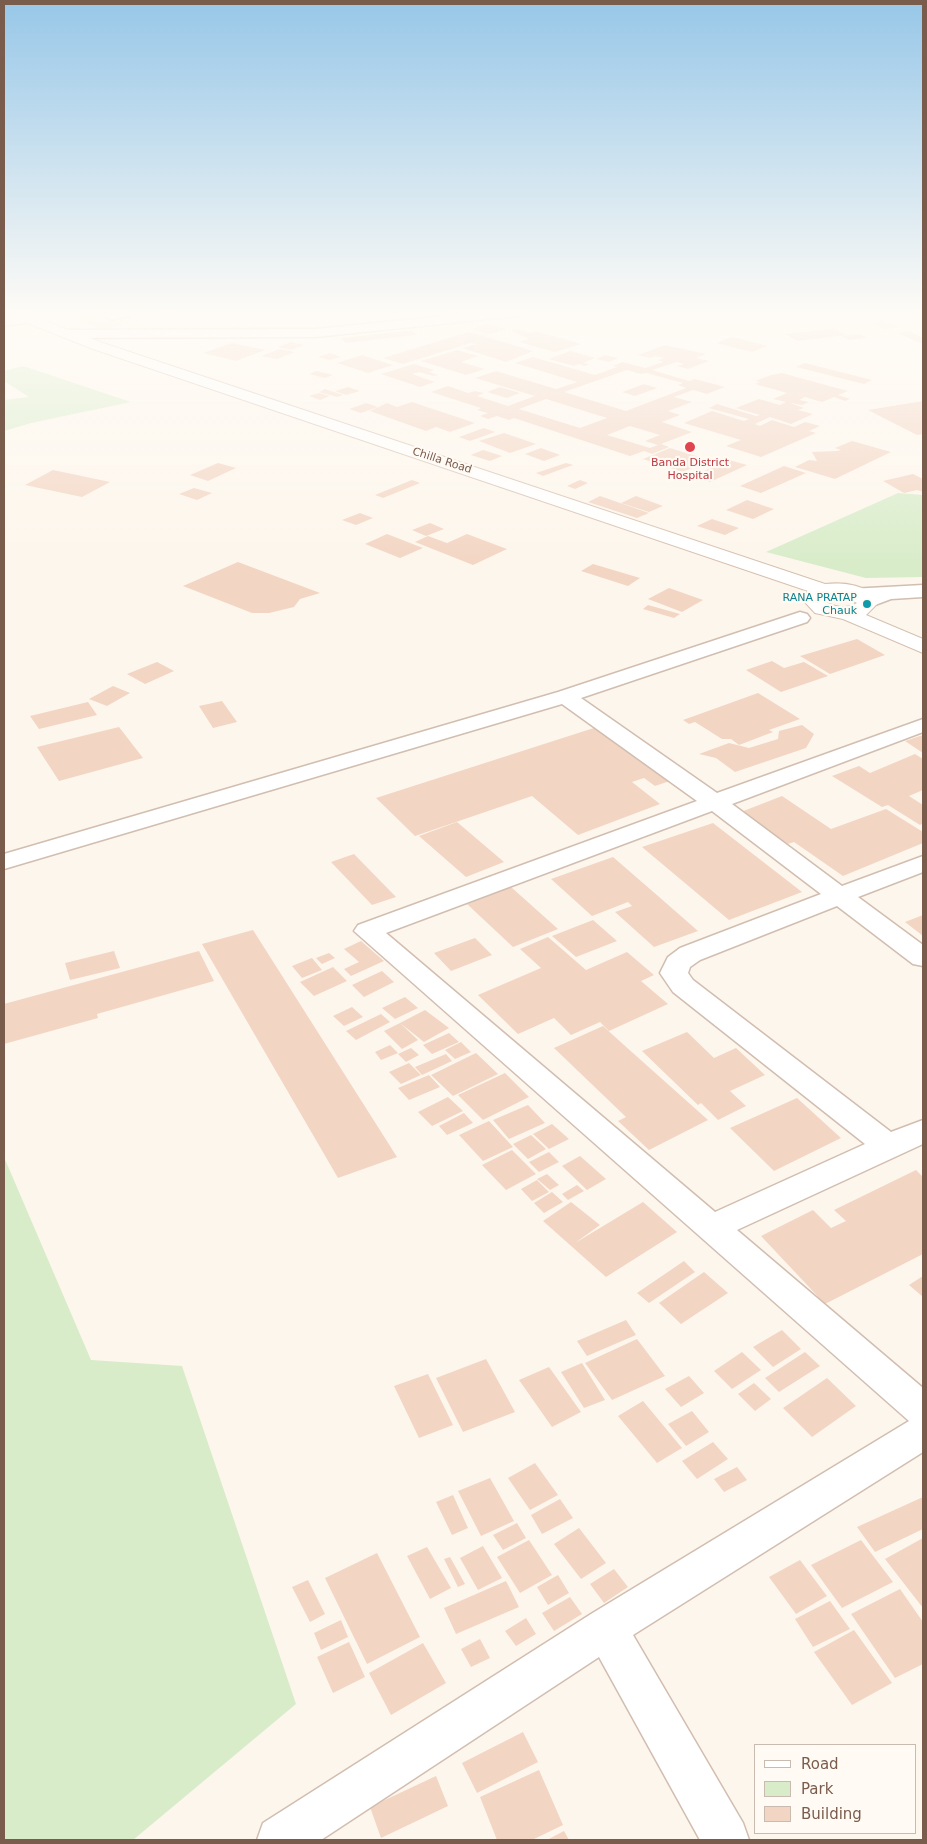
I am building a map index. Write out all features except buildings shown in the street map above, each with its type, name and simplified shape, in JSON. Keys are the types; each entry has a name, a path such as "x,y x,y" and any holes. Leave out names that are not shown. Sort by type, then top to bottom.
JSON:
{"main road":[{"path":"219,396 822,606 923,647"},
{"name":"Chilla Road","path":"251,396 445,462 822,606"},
{"path":"428,468 445,462"},
{"path":"822,606 840,589 923,632"},
{"path":"822,606 860,610 863,601"}],"street":[{"path":"863,601 888,594 923,591"},
{"path":"4,862 565,696 822,606"},
{"path":"565,696 714,802 923,958"},
{"path":"923,725 367,930 923,1410"},
{"path":"889,1147 683,986 674,973 678,963 690,954 923,863"},
{"path":"712,1227 923,1132"},
{"path":"280,1840 606,1628 923,1432"},
{"path":"606,1628 726,1840"}],"green space":[{"path":"28,396 113,396 131,402 31,423 4,431 4,400 29,397"},
{"path":"898,493 923,495 923,577 866,578 766,552"},
{"path":"4,1157 91,1360 182,1366 296,1704 133,1840 4,1840"}],"place":[{"name":"Banda District Hospital","path":"690,447"},
{"name":"RANA PRATAP Chauk","path":"867,604"}]}
